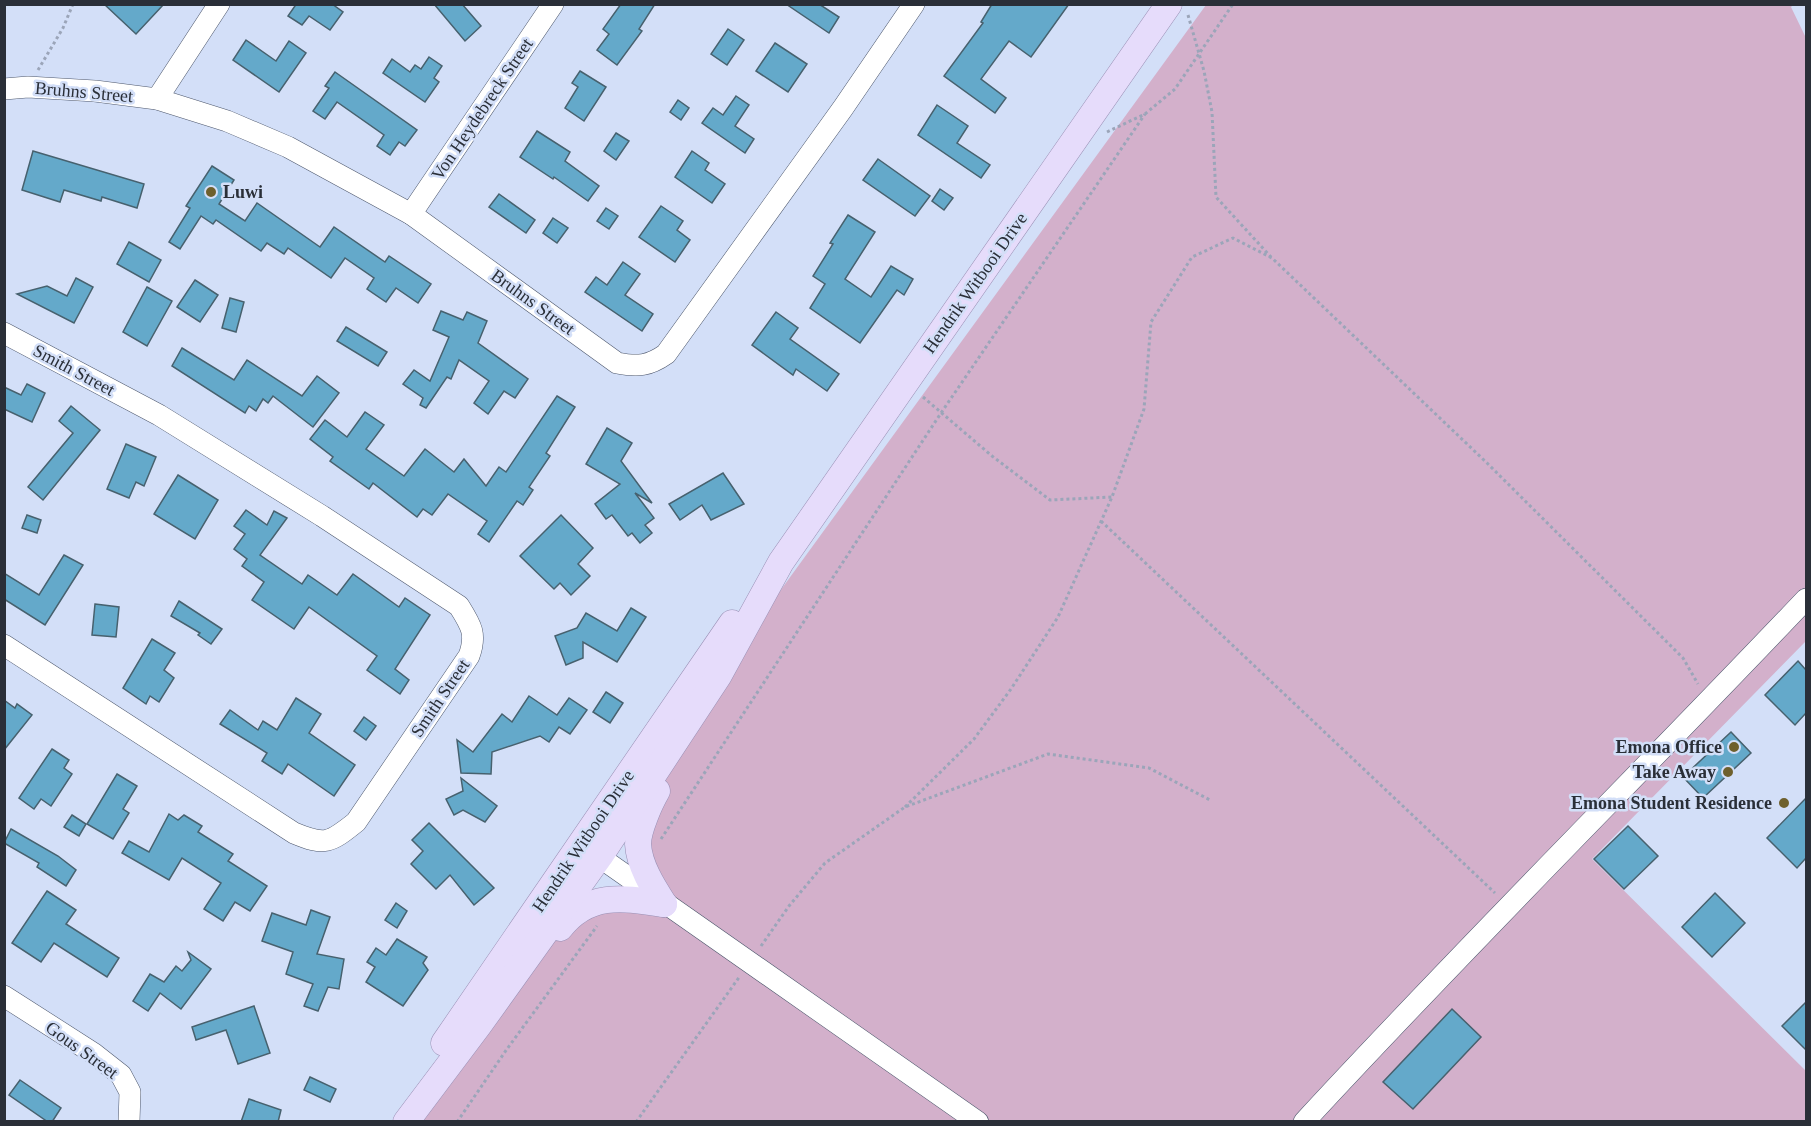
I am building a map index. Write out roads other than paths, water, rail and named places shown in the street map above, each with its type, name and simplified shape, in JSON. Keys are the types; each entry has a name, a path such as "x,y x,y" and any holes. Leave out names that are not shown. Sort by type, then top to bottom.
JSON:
{"main road":[{"name":"Hendrik Witbooi Drive","path":"406,1122 479,1025 590,850 709,655 749,600 781,562 906,383 1178,9"},
{"name":"Hendrik Witbooi Drive","path":"388,1122 458,1024 719,675 781,562"},
{"path":"664,904 652,885 638,842 650,803 719,675"},
{"path":"479,1025 496,1013 567,919 578,911 595,903 619,898 664,904"}],"street":[{"path":"158,99 219,4"},
{"name":"Von Heydebreck Street","path":"411,214 553,4"},
{"name":"Bruhns Street","path":"4,89 28,87 95,91 158,99 227,121 288,147 411,214 617,363 630,366 654,363 666,354 843,108 914,4"},
{"name":"Smith Street","path":"4,333 159,415 322,516 459,606 474,635 469,656 356,822 333,838 316,842 294,833 4,645"},
{"path":"1304,1122 1402,1015 1806,599"},
{"path":"590,850 978,1122"},
{"name":"Gous Street","path":"4,996 93,1053 121,1074 130,1092 131,1119 129,1122"}],"place":[{"name":"Luwi","path":"211,192"},
{"name":"Emona Office","path":"1734,747"},
{"name":"Take Away","path":"1728,772"},
{"name":"Emona Student Residence","path":"1784,803"}]}
